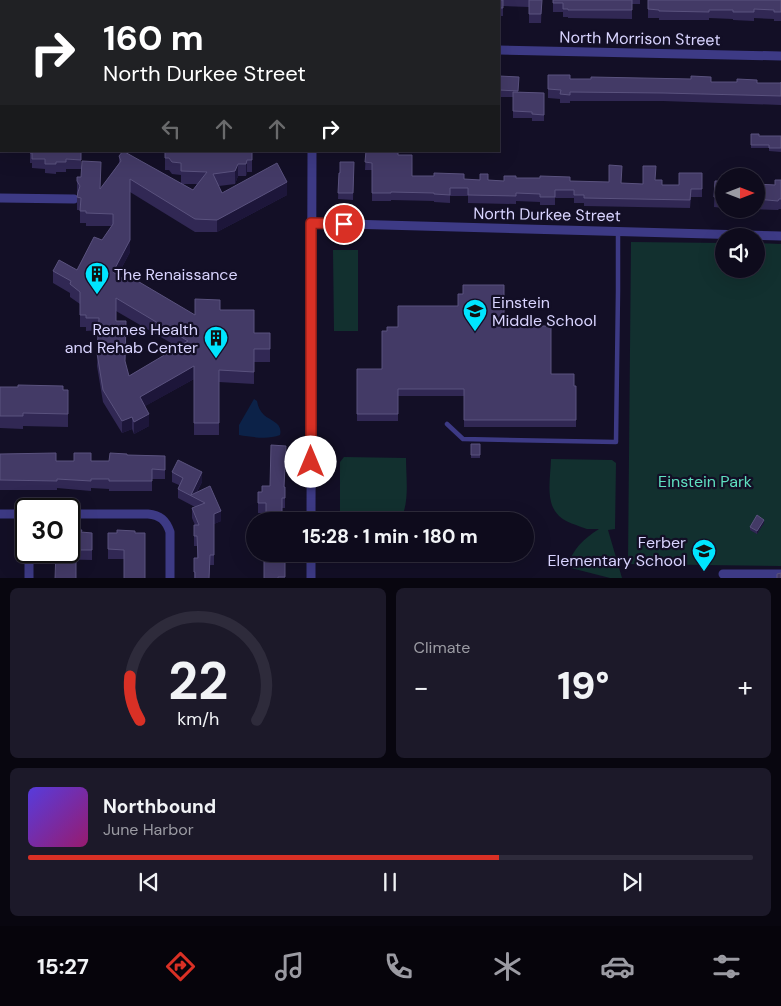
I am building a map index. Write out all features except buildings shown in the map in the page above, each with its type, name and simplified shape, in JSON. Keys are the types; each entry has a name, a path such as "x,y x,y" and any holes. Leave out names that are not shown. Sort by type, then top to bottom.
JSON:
{"street":[{"name":"North Morrison Street","path":"500,50 781,56"},
{"path":"311,512 312,152"},
{"path":"0,198 74,199"},
{"name":"North Durkee Street","path":"311,223 781,236"},
{"path":"0,514 15,514"},
{"path":"80,514 155,514 165,521 170,532 170,578"},
{"path":"311,562 311,578"},
{"path":"29,563 29,578"},
{"path":"723,574 781,574"}],"lane":[{"path":"448,424 463,439 616,442 618,231"}],"green space":[{"name":"Einstein Park","path":"631,242 715,243 715,278 765,278 765,243 781,244 781,566 628,564"},
{"path":"333,250 358,250 358,331 334,331"},
{"path":"344,457 406,458 407,482 404,512 340,512 340,462"},
{"path":"551,459 612,460 616,463 615,529 608,530 622,578 610,578 567,567 579,545 599,529 587,529 565,520 553,507 550,499"}],"water":[{"path":"254,399 257,401 259,409 278,425 280,435 265,438 239,435 239,425"}],"place":[{"name":"The Renaissance","path":"97,295"},
{"name":"Einstein Middle School","path":"475,332"},
{"name":"Rennes Health and Rehab Center","path":"216,359"},
{"name":"Ferber Elementary School","path":"704,572"}],"route":[{"path":"311,462 311,223 344,224"}]}
